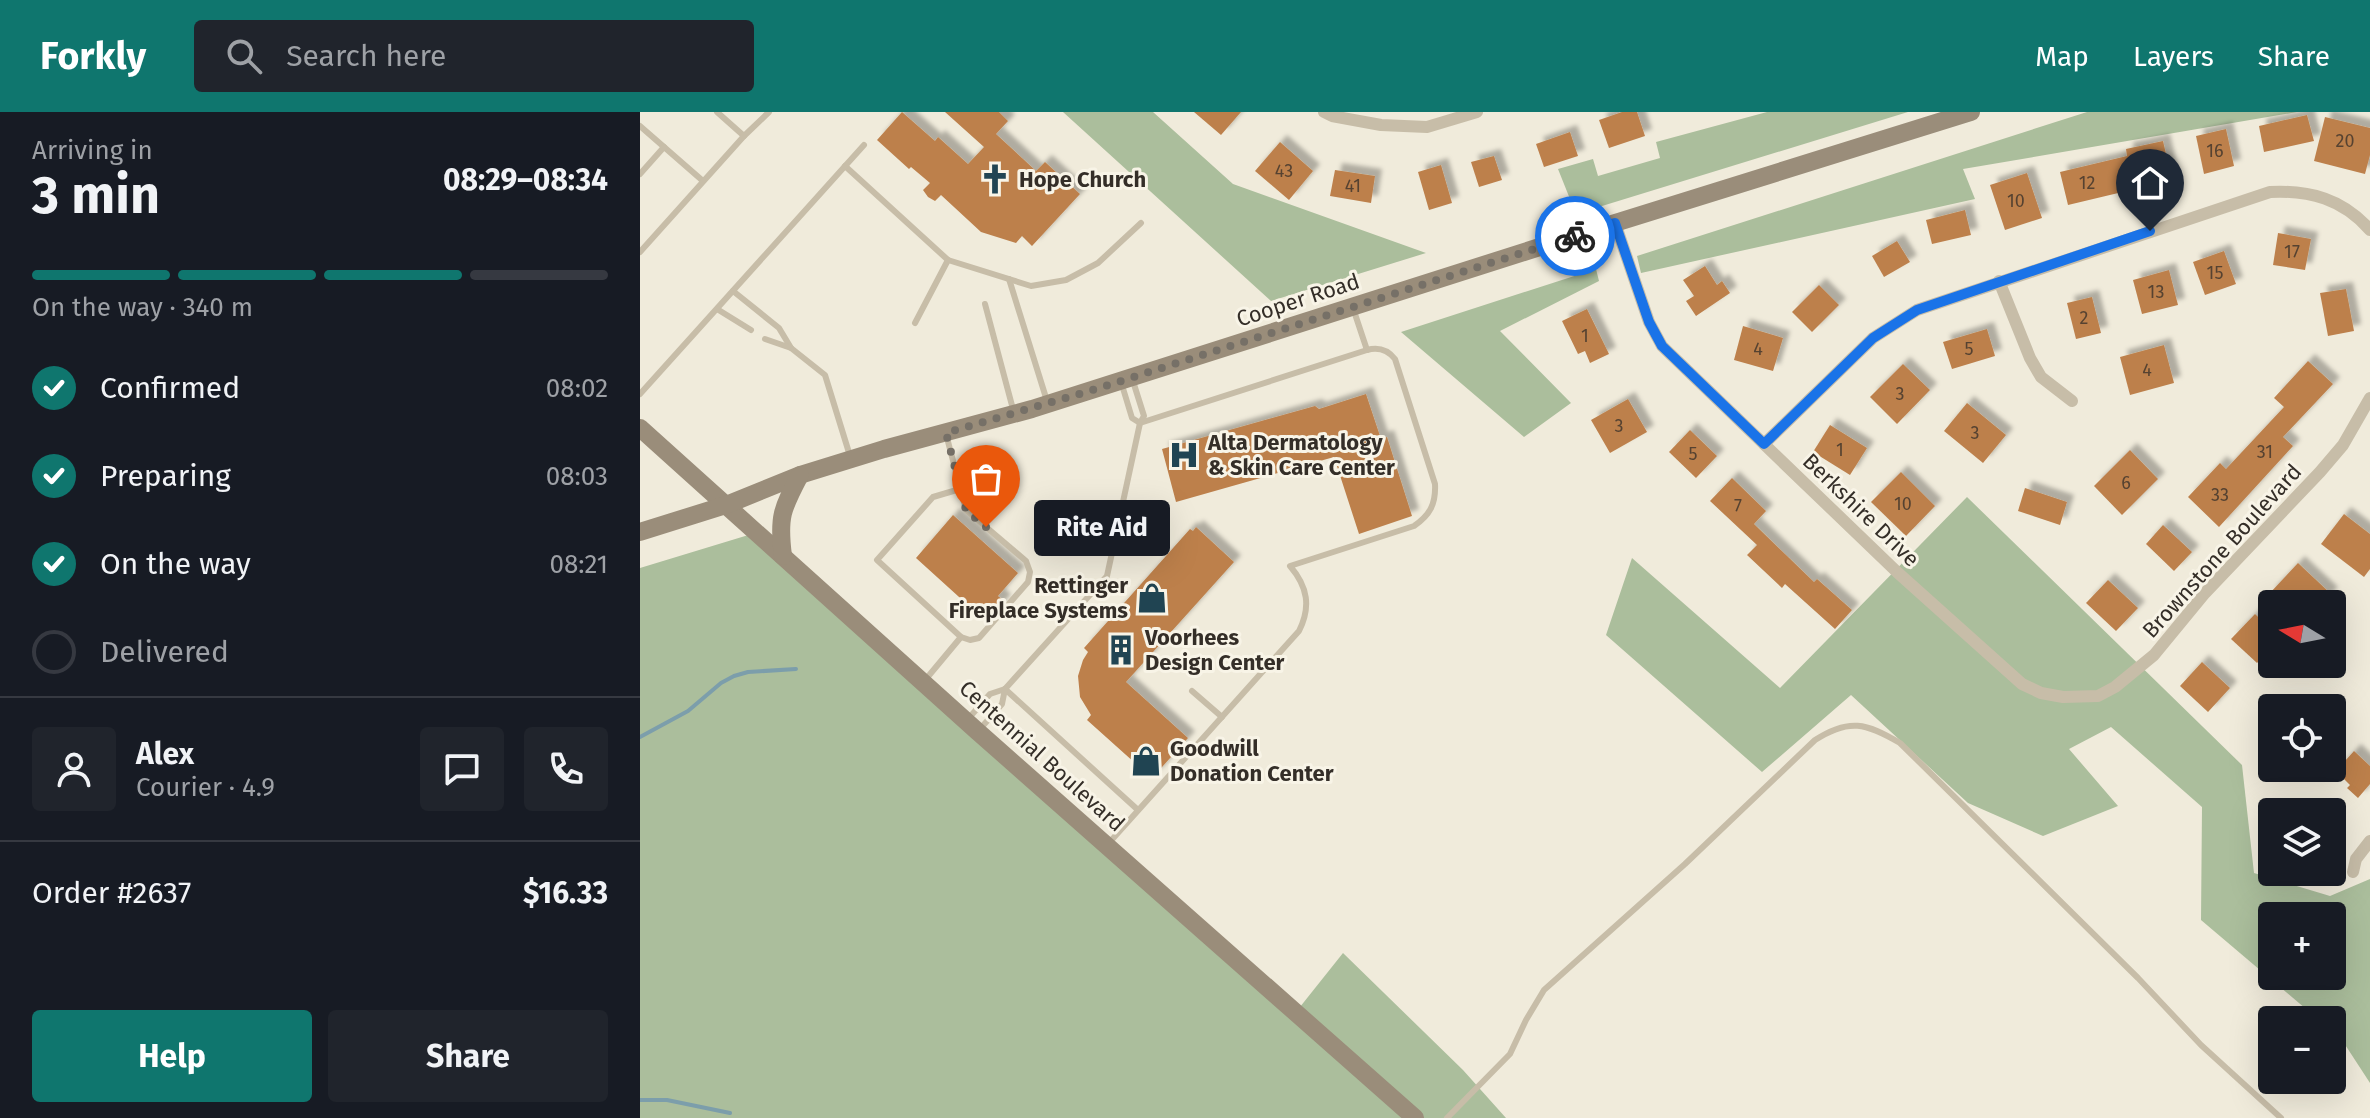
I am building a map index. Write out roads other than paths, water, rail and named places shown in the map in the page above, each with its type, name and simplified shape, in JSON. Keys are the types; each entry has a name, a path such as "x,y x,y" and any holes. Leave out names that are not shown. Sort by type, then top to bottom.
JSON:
{"street":[{"path":"1324,112 1381,125 1427,127 1477,112"},
{"name":"Cooper Road","path":"640,532 726,505 800,475 1048,404 1971,112"},
{"path":"1764,444 1873,338 1917,310 1999,281 2270,192 2294,191 2316,195 2340,206 2370,230"},
{"name":"Berkshire Drive","path":"1615,223 1649,322 1662,346 1897,572 2022,684 2041,693 2076,696"},
{"path":"1999,281 2030,358 2041,377 2072,401"},
{"name":"Brownstone Boulevard","path":"2076,696 2098,696 2115,687 2154,655 2205,593 2343,445 2370,398"},
{"name":"Centennial Boulevard","path":"640,428 971,726 1415,1118"},
{"path":"783,556 779,528 783,507 800,475"},
{"path":"2353,872 2356,859 2370,841"}],"lane":[{"path":"717,112 744,136"},
{"path":"640,252 769,112"},
{"path":"640,126 703,181"},
{"path":"640,394 864,145"},
{"path":"640,174 664,147"},
{"path":"845,166 948,260 1031,286 1066,280 1098,263 1141,223"},
{"path":"915,323 948,260"},
{"path":"1009,279 1048,404"},
{"path":"733,291 779,328 791,348"},
{"path":"985,304 1014,414"},
{"path":"1353,307 1367,350"},
{"path":"717,309 751,330"},
{"path":"765,339 791,348 825,375 851,460"},
{"path":"1106,846 1299,631 1308,604 1300,577 1290,566 1414,526 1432,509 1436,496 1435,484 1395,359 1386,350 1367,350 1140,423 1132,418 1126,379"},
{"path":"971,726 990,694 1005,689 1107,576 1144,416 1126,379"},
{"path":"946,433 966,510 1026,561 1030,572 1028,582 979,638 970,640 961,637 877,560 933,497 960,489"},
{"path":"923,682 961,637"},
{"path":"971,726 1002,704 1005,689"},
{"path":"1005,689 1138,810"},
{"path":"1192,691 1222,717"},
{"path":"1447,1118 1510,1054 1544,990 1685,864 1815,740 1833,728 1845,725 1880,731 1900,743 2138,978 2201,1045 2281,1118"}],"waterway":[{"path":"640,737 688,711 734,676 748,672 796,669"},
{"path":"640,1100 667,1100 730,1113"}],"place":[{"name":"Hope Church","path":"995,179"},
{"name":"Alta Dermatology & Skin Care Center","path":"1184,455"},
{"name":"Rite Aid","path":"986,527"},
{"name":"Rettinger Fireplace Systems","path":"1152,598"},
{"name":"Voorhees Design Center","path":"1121,650"},
{"name":"Goodwill Donation Center","path":"1146,761"}]}
